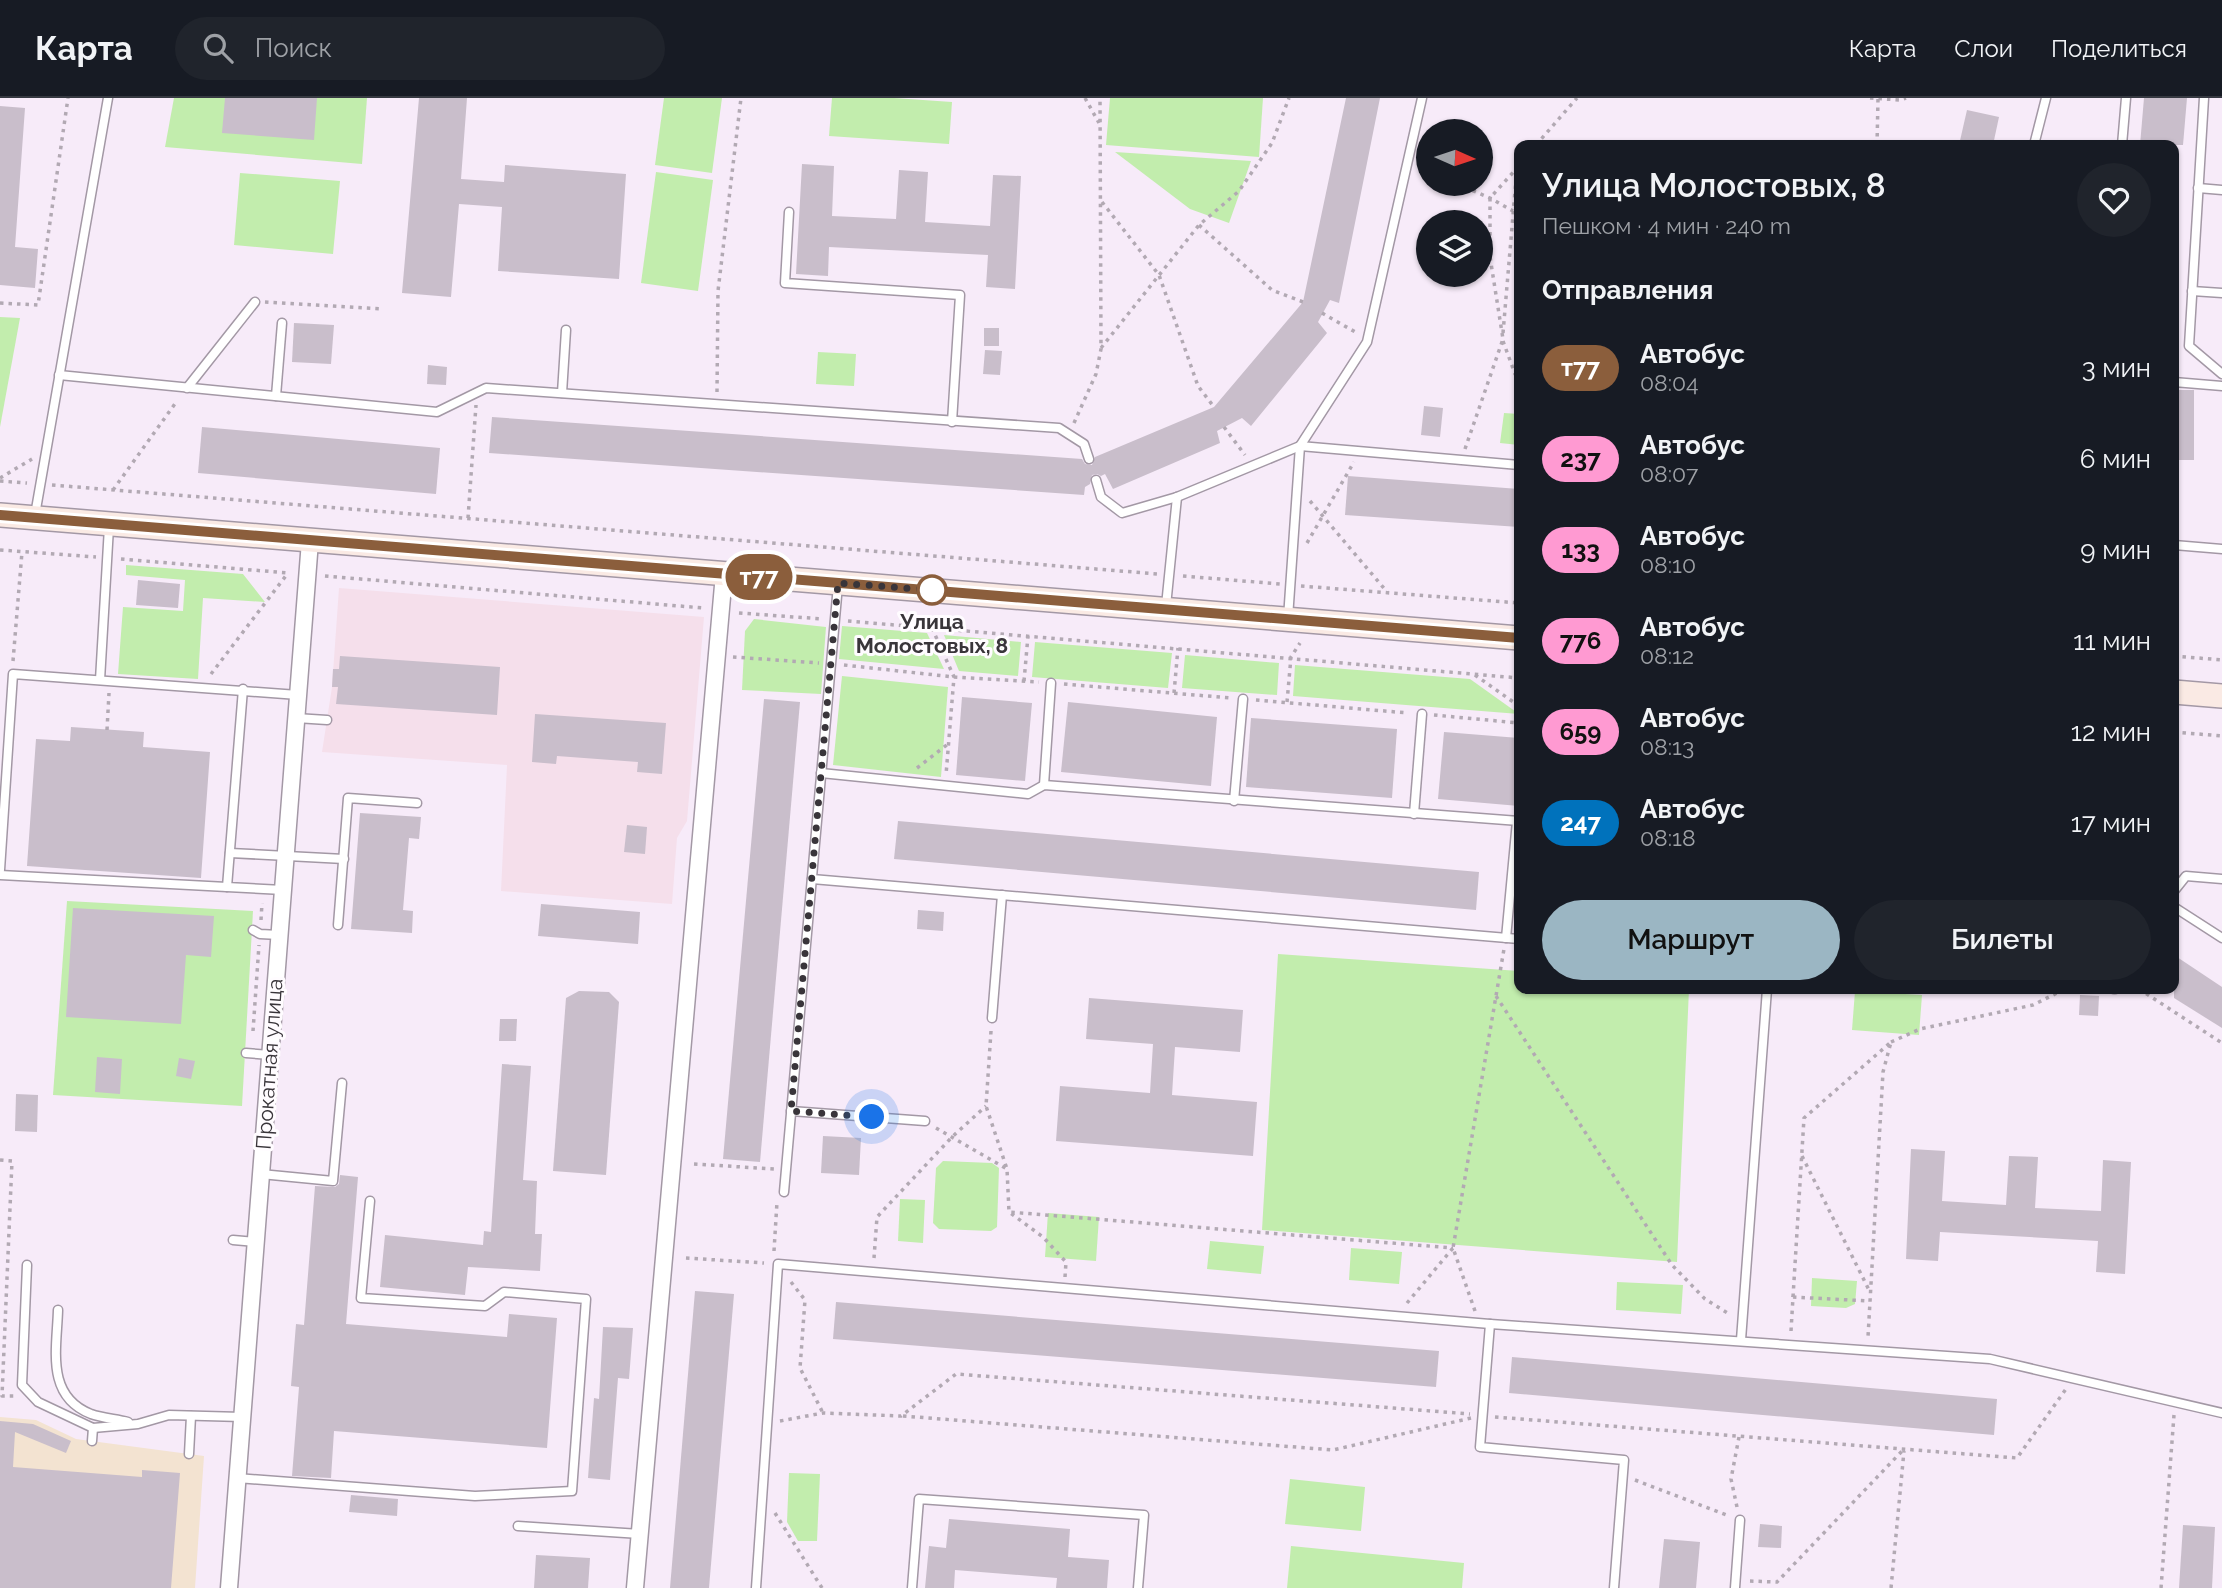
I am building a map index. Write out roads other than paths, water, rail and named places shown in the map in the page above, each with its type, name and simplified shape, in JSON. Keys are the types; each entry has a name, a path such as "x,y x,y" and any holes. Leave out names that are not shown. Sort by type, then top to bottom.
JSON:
{"street":[{"path":"0,515 1514,638"},
{"name":"Прокатная улица","path":"229,1588 310,541"},
{"path":"635,1588 724,574"},
{"path":"2179,692 2222,696"}],"lane":[{"path":"34,518 46,451 57,416 59,375 108,98"},
{"path":"1288,619 1300,446 1368,339 1422,98"},
{"path":"2035,140 2046,98"},
{"path":"2122,140 2126,98"},
{"path":"2204,98 2189,346 2222,374"},
{"path":"2198,188 2222,190"},
{"path":"789,212 785,283 960,295 952,422"},
{"path":"2192,291 2222,293"},
{"path":"187,388 255,302"},
{"path":"276,397 282,323"},
{"path":"562,393 566,330"},
{"path":"59,375 437,412 486,388 1059,428 1084,444 1089,459"},
{"path":"2179,382 2222,386"},
{"path":"1096,480 1101,497 1122,513 1177,497 1300,446 1514,465"},
{"path":"1166,609 1177,497"},
{"path":"100,680 110,524"},
{"path":"2179,545 2222,549"},
{"path":"784,1192 838,583"},
{"path":"283,890 0,872 13,674 298,695"},
{"path":"1044,785 1051,683"},
{"path":"227,887 243,689"},
{"path":"1234,801 1243,699"},
{"path":"1415,814 1422,714"},
{"path":"296,718 327,720"},
{"path":"821,773 1028,794 1044,785 1514,821"},
{"path":"338,925 348,798 417,803"},
{"path":"230,853 344,859"},
{"path":"1506,938 1514,860"},
{"path":"2179,885 2186,876 2222,879"},
{"path":"812,879 1514,939"},
{"path":"992,1018 1002,895"},
{"path":"2179,910 2222,938"},
{"path":"253,930 260,934 279,935"},
{"path":"1741,1340 1768,994"},
{"path":"246,1053 270,1055"},
{"path":"261,1174 333,1181 342,1083"},
{"path":"791,1111 925,1121"},
{"path":"237,1478 475,1496 572,1491 586,1299 504,1292 485,1306 361,1298 370,1201"},
{"path":"233,1240 256,1242"},
{"path":"756,1588 778,1264 1490,1324 1990,1359 2222,1413"},
{"path":"27,1265 22,1385 38,1402 69,1419 93,1428 138,1424 169,1415 242,1418"},
{"path":"58,1310 56,1374 69,1402 91,1414 138,1424"},
{"path":"1490,1324 1480,1447 1624,1460 1614,1588"},
{"path":"189,1454 191,1416"},
{"path":"92,1441 93,1428"},
{"path":"912,1588 919,1499 1144,1515 1138,1588"},
{"path":"1735,1584 1740,1520"},
{"path":"517,1526 640,1534"}],"place":[{"name":"Улица Молостовых, 8","path":"932,590"}]}
